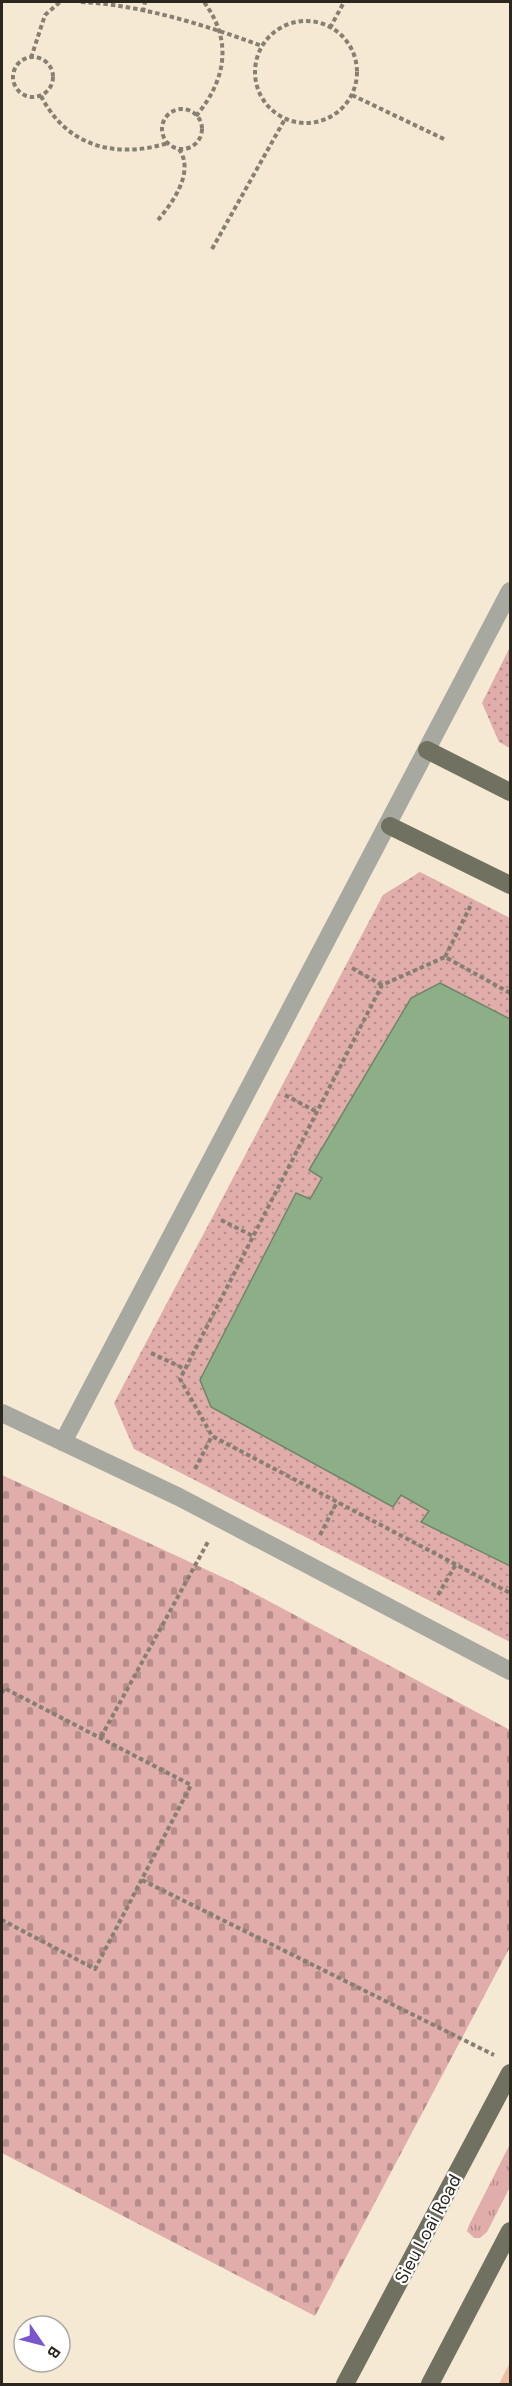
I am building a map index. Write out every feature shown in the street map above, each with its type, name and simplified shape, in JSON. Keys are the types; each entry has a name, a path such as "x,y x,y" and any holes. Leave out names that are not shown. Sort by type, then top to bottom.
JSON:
{"main road":[{"path":"428,750 510,792"},
{"path":"390,826 510,885"},
{"name":"Sieu Loai Road","path":"345,2385 505,2065"},
{"path":"430,2385 510,2231"}],"street":[{"path":"63,1442 390,826 510,591"},
{"path":"2,1413 221,1519 510,1671"}],"path":[{"path":"31,58 45,15 60,2"},
{"path":"81,2 143,12 222,32 262,46"},
{"path":"143,12 145,2"},
{"path":"196,116 209,102 215,88 223,51 222,32 204,2"},
{"path":"330,28 344,2"},
{"path":"308,21 330,28 340,33 350,46 356,62 357,79 352,95 343,108 329,119 313,124 296,123 285,119 267,107 258,93 254,76 256,58 275,30 291,23 308,21"},
{"path":"31,58 43,60 51,69 51,87 41,96 29,97 15,85 16,68 20,63 31,58"},
{"path":"352,95 446,140"},
{"path":"41,96 63,123 79,138 94,146 132,151 168,143"},
{"path":"158,220 171,202 183,178 185,166 184,156 179,149 168,143 162,133 162,126 169,114 182,109 196,116 201,125 199,138 191,147 179,149"},
{"path":"212,249 285,119"},
{"path":"471,905 445,957 382,985 180,1379 212,1436 510,1593"},
{"path":"445,957 510,993"},
{"path":"352,968 382,985"},
{"path":"285,1095 317,1112"},
{"path":"221,1220 253,1236"},
{"path":"151,1353 185,1369"},
{"path":"195,1469 212,1436"},
{"path":"320,1534 338,1502"},
{"path":"101,1737 221,1519"},
{"path":"438,1595 456,1564"},
{"path":"2,1693 4,1688 191,1785 95,1969 2,1921"},
{"path":"142,1880 505,2065"}],"green space":[{"path":"510,647 510,748 499,742 482,703"},
{"path":"420,872 510,918 510,1642 134,1449 114,1403 383,895"},
{"path":"2,1475 233,1582 510,1730 510,1947 315,2316 2,2153"},
{"path":"510,2144 510,2187 487,2232 480,2238 474,2238 467,2231 469,2225"}],"shaded area":[{"path":"440,983 510,1019 510,1566 421,1522 429,1511 401,1495 393,1507 211,1407 200,1380 296,1193 310,1199 322,1178 309,1170 411,998"}],"building":[{"path":"510,2362 510,2384 499,2384"}]}
